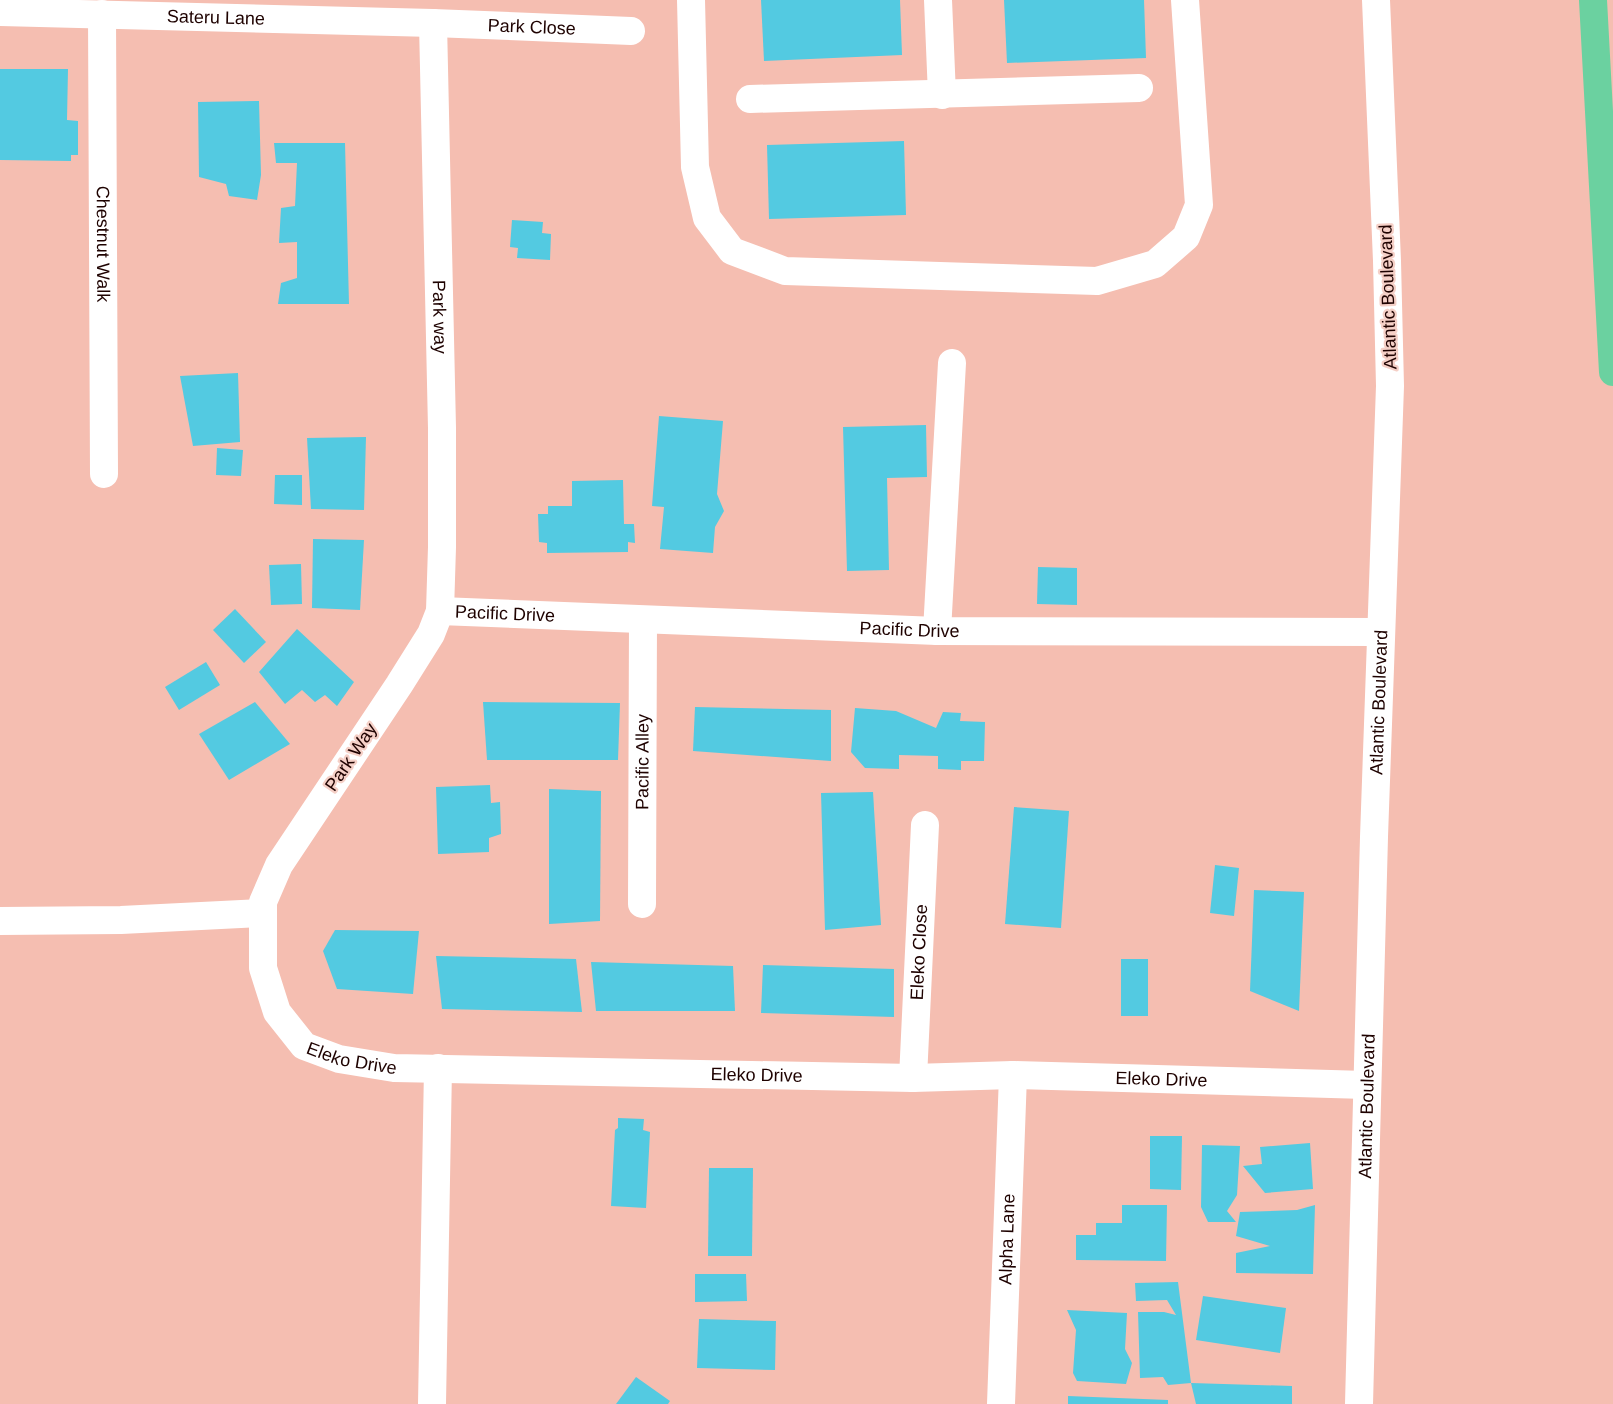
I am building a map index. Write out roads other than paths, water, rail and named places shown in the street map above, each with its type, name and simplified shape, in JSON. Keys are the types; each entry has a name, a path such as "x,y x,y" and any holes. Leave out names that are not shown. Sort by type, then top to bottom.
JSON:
{"main road":[{"path":"1593,0 1604,66 1613,372"}],"street":[{"path":"691,0 695,166 707,218 732,251 785,271 1097,281 1155,264 1186,237 1199,205 1185,0"},
{"path":"938,0 942,94"},
{"name":"Atlantic Boulevard","path":"1359,1404 1366,1085 1380,632 1390,386 1387,261 1376,0"},
{"name":"Sateru Lane","path":"0,12 433,23"},
{"name":"Chestnut Walk","path":"102,14 104,474"},
{"name":"Park Close","path":"433,23 631,31"},
{"name":"Park way","path":"433,23 442,428 440,611"},
{"path":"750,99 1139,88"},
{"path":"937,630 952,363"},
{"name":"Pacific Drive","path":"440,611 937,630 1380,632"},
{"name":"Park Way","path":"263,908 279,865 399,685 431,634 440,611"},
{"name":"Pacific Alley","path":"642,904 643,620"},
{"name":"Eleko Close","path":"913,1078 925,825"},
{"path":"0,920 121,920 263,908"},
{"name":"Eleko Drive","path":"263,908 263,968 277,1012 304,1046 339,1059 394,1068 913,1078 1013,1075 1366,1085"},
{"path":"432,1404 438,1068"},
{"name":"Alpha Lane","path":"1001,1404 1013,1075"}]}
